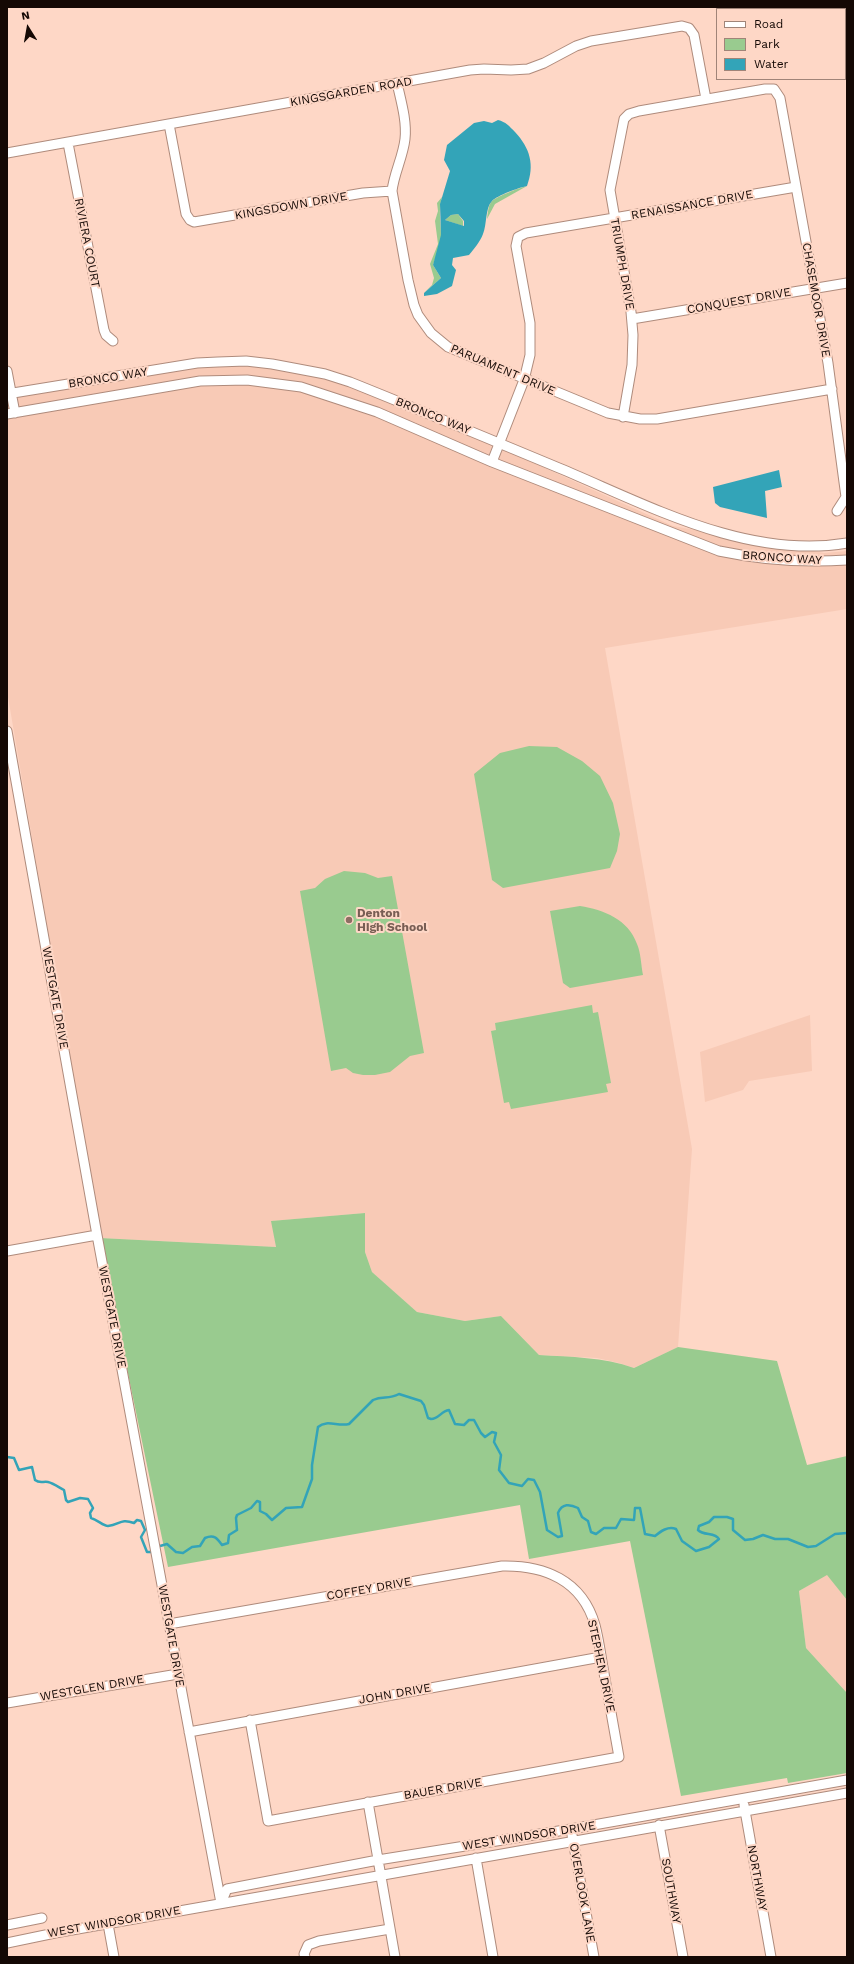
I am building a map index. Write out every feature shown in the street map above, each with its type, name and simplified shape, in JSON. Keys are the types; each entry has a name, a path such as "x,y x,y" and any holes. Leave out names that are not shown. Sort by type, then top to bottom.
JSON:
{"street":[{"name":"KINGSGARDEN ROAD","path":"7,154 477,69 520,70 544,64 576,46 591,41 682,26 690,28 694,35 706,99"},
{"name":"PARUAMENT DRIVE","path":"397,83 405,125 405,138 392,191 410,293 418,315 424,324 448,347 524,380 608,413 623,417 657,418 832,389"},
{"name":"CHASEMOOR DRIVE","path":"706,99 765,88 774,90 780,98 832,389 846,493 845,501 838,511"},
{"name":"TRIUMPH DRIVE","path":"623,417 632,365 632,319 614,218 611,183 624,119 629,114 706,99"},
{"name":"KINGSDOWN DRIVE","path":"169,124 186,214 190,220 199,222 363,193 392,191"},
{"name":"RIVIERA COURT","path":"68,143 104,330 106,335 113,341"},
{"name":"RENAISSANCE DRIVE","path":"524,380 530,355 530,323 516,246 518,237 526,233 796,187"},
{"name":"CONQUEST DRIVE","path":"632,319 847,283"},
{"name":"BRONCO WAY","path":"9,394 197,363 246,361 272,364 325,374 350,382 682,518 731,536 788,544 829,545 847,543"},
{"path":"7,371 11,413"},
{"name":"BRONCO WAY","path":"11,413 200,381 247,380 301,387 377,412 492,462 719,552 774,560 821,562 847,560"},
{"path":"492,462 524,380"},
{"name":"WESTGATE DRIVE","path":"7,730 97,1235 221,1903"},
{"path":"7,1251 97,1235"},
{"name":"COFFEY DRIVE","path":"169,1624 502,1566 534,1567 558,1577 567,1583"},
{"name":"STEPHEN DRIVE","path":"567,1583 579,1596 590,1613 595,1625 619,1757"},
{"name":"JOHN DRIVE","path":"189,1732 601,1657"},
{"name":"WESTGLEN DRIVE","path":"7,1703 178,1674"},
{"name":"BAUER DRIVE","path":"250,1720 268,1821 619,1757"},
{"name":"WEST WINDSOR DRIVE","path":"221,1903 227,1889 378,1860 571,1829 847,1780"},
{"name":"WEST WINDSOR DRIVE","path":"7,1943 381,1874 847,1793"},
{"name":"NORTHWAY","path":"743,1798 771,1957"},
{"path":"368,1802 395,1957"},
{"name":"SOUTHWAY","path":"659,1825 683,1957"},
{"name":"OVERLOOK LANE","path":"571,1829 594,1957"},
{"path":"476,1858 493,1957"},
{"path":"7,1925 42,1918"},
{"path":"108,1924 114,1957"},
{"path":"305,1957 304,1954 308,1945 319,1940 390,1929"}],"shaded area":[{"name":"Denton High School","path":"211,364 316,371 370,389 673,526 824,553 847,551 847,609 605,648 692,1149 678,1347 634,1368 597,1358 539,1355 501,1316 465,1321 417,1312 372,1272 365,1252 365,1213 272,1221 276,1247 100,1238 7,691 7,396"},
{"path":"810,1015 812,1071 749,1081 743,1090 705,1102 700,1052"},
{"path":"827,1574 847,1600 847,1693 806,1648 799,1591"}],"green space":[{"path":"527,186 495,204 487,219 489,207 492,201 509,192"},
{"path":"442,197 440,211 441,243 433,265 441,278 424,293 432,285 434,278 430,264 438,244 435,221 438,211 437,203"},
{"path":"458,214 463,221 463,226 445,220 451,215"},
{"path":"529,746 557,747 582,761 600,776 613,803 620,834 617,851 610,868 503,888 492,880 474,774 500,753"},
{"path":"344,871 365,873 378,878 392,876 424,1053 410,1056 390,1072 375,1075 353,1073 346,1068 331,1071 300,891 315,888 325,879"},
{"path":"580,906 606,913 614,917 628,928 633,935 638,948 643,975 570,988 563,983 550,911"},
{"path":"592,1005 593,1013 598,1012 611,1083 606,1084 608,1092 511,1109 509,1102 504,1103 491,1031 496,1030 495,1023"},
{"path":"365,1213 365,1252 372,1272 417,1312 465,1321 501,1316 539,1355 599,1360 622,1364 634,1368 678,1347 777,1361 807,1465 847,1456 847,1600 827,1575 799,1591 806,1648 847,1693 847,1773 788,1783 787,1778 681,1796 630,1541 529,1559 520,1505 168,1567 100,1238 276,1247 271,1221"}],"water":[{"path":"730,7 819,7 819,8"},
{"path":"498,120 505,123 515,132 524,144 530,157 531,164 531,171 527,186 503,194 492,201 488,208 483,234 477,245 469,255 453,258 452,265 456,270 452,286 437,294 424,296 424,293 441,278 433,265 441,235 440,204 450,171 444,160 447,145 474,123 484,121 492,123","holes":["458,214 464,221 464,226 445,220 451,215"]},
{"path":"779,470 782,487 765,491 767,518 720,507 715,503 713,487"}],"waterway":[{"path":"160,1546 167,1544 176,1552 183,1553 192,1547 200,1546 205,1538 211,1536 215,1537 222,1545 228,1543 229,1535 237,1530 237,1515 251,1508 257,1501 260,1502 260,1511 272,1520 286,1508 302,1507 312,1479 312,1465 318,1427 329,1423 341,1425 349,1424 373,1400 392,1397 399,1394 421,1401 424,1405 428,1418 434,1419 449,1410 455,1424 464,1425 469,1420 474,1420 485,1437 492,1432 496,1433 494,1442 501,1455 499,1470 509,1483 522,1486 528,1479 534,1480 540,1492 547,1530 558,1537 562,1536 558,1513 562,1507 566,1505 578,1508 582,1517 588,1521 591,1532 596,1534 604,1528 616,1528 621,1519 634,1520 635,1508 640,1508 645,1534 655,1536 662,1531 673,1528 676,1529 682,1541 696,1551 709,1547 719,1539 715,1535 703,1533 698,1530 699,1526 709,1522 714,1517 727,1517 733,1519 733,1530 745,1540 763,1535 775,1539 788,1539 808,1547 816,1546 835,1534 847,1533"},
{"path":"7,1457 14,1458 19,1470 32,1467 35,1480 54,1484 64,1490 66,1500 68,1502 80,1498 88,1499 93,1508 90,1513 91,1518 104,1525 108,1526 123,1521 134,1523 137,1520 141,1521 145,1530 141,1537 147,1552 152,1552"}],"place":[{"name":"Denton High School","path":"349,920"}]}
